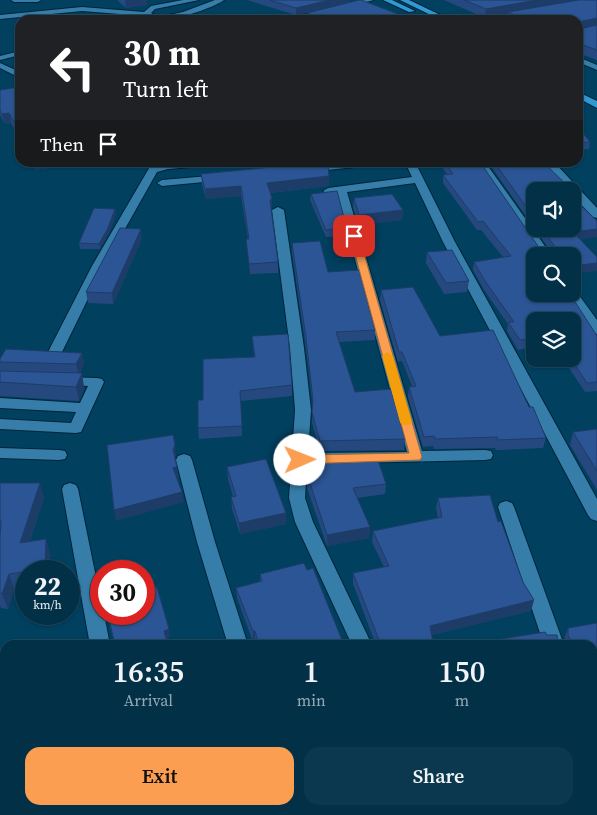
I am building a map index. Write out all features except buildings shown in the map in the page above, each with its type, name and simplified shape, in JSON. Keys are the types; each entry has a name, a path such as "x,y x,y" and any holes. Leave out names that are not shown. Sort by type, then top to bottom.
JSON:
{"highway":[{"path":"386,0 419,15"},
{"path":"403,0 436,15"},
{"path":"583,88 597,95"},
{"path":"583,98 597,105"}],"street":[{"path":"14,0 38,0"},
{"path":"146,14 154,7 196,0"},
{"path":"179,15 221,0"},
{"path":"309,15 371,0"},
{"path":"58,2 98,3 82,9"},
{"path":"17,15 82,9 151,15"},
{"path":"517,15 538,11"},
{"path":"0,17 15,15"},
{"path":"0,58 15,54"},
{"path":"583,61 596,66"},
{"path":"0,65 15,72"},
{"path":"54,354 98,266 153,170 164,167"},
{"path":"297,170 326,167"},
{"path":"412,167 462,267 597,514"},
{"path":"484,167 540,247"},
{"path":"553,167 597,215"},
{"path":"162,183 230,177"},
{"path":"416,457 335,190 418,179"},
{"path":"278,210 303,410 297,498 304,522 360,640"},
{"path":"578,302 597,330"},
{"path":"0,424 76,428 97,382 48,380"},
{"path":"0,403 86,408"},
{"path":"0,453 60,455"},
{"path":"300,460 485,455"},
{"path":"184,460 206,542 236,640"},
{"path":"70,489 99,640"},
{"path":"506,507 552,640"}],"slow traffic":[{"path":"387,356 406,422"}],"route":[{"path":"300,460 416,457 354,236"}]}
